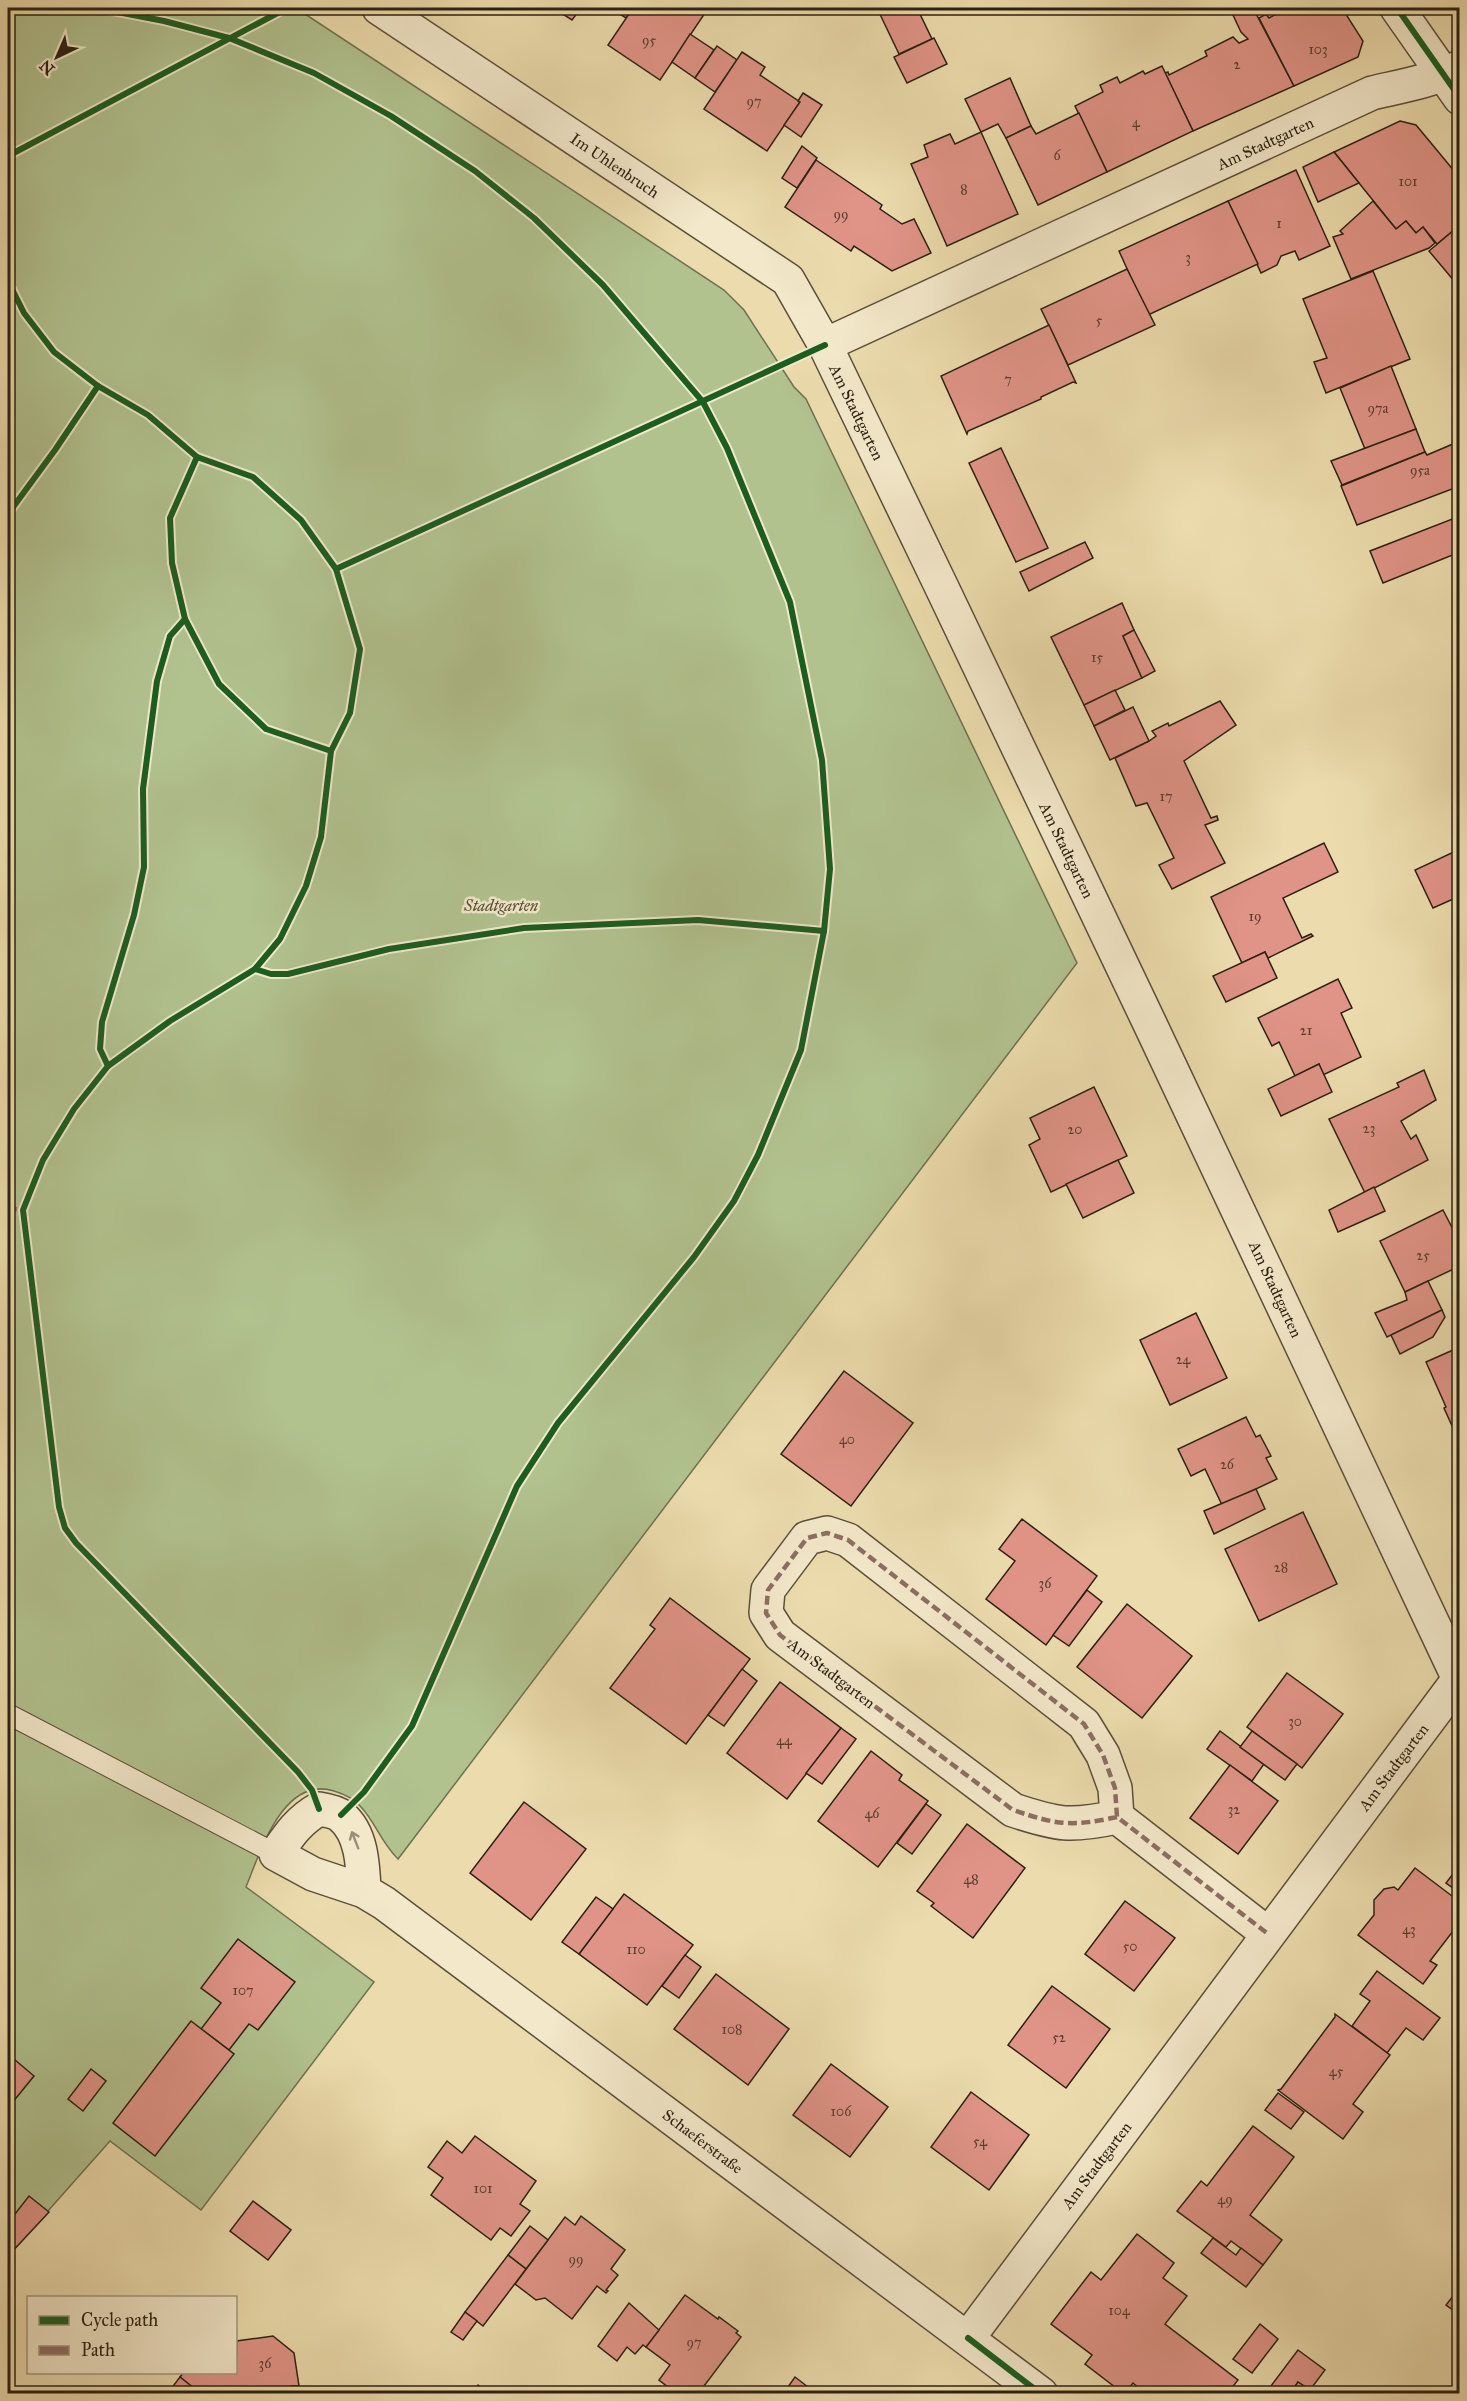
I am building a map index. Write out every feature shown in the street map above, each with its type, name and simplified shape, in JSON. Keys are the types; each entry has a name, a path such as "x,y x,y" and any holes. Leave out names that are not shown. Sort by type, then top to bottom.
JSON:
{"street":[{"name":"Im Uhlenbruch","path":"379,8 788,280 825,345"},
{"path":"1397,8 1454,80"},
{"name":"Am Stadtgarten","path":"968,2338 1459,1679 1150,1024 825,345 1372,93 1454,80"},
{"name":"Am Stadtgarten","path":"827,1533 848,1540 1084,1724 1103,1755 1115,1788 1117,1817 1082,1824 1051,1823 1013,1810 780,1635 766,1613 768,1590 807,1538 827,1533"},
{"path":"276,1854 292,1830 306,1816 319,1809 341,1815 356,1836 363,1863 363,1890"},
{"path":"1117,1817 1268,1934"},
{"name":"Schaeferstraße","path":"276,1854 313,1874 363,1890 384,1903 1041,2394"}],"lane":[{"path":"8,1714 276,1854"}],"green space":[{"name":"Stadtgarten","path":"8,8 296,8 724,290 744,310 794,387 806,399 1077,963 398,1859 358,1804 338,1792 316,1789 301,1794 287,1805 276,1820 258,1855 246,1887 374,1982 201,2210 110,2141 8,2256"}],"building":[{"path":"553,8 581,8 572,20"},
{"path":"610,8 633,8 626,18"},
{"path":"633,8 696,8 705,13 660,80 608,45"},
{"path":"877,8 917,8 932,39 899,54"},
{"path":"1244,8 1253,8 1294,86 1193,131 1165,73 1168,72 1169,75 1207,56 1205,51 1233,37 1239,43 1248,39 1241,32 1232,13"},
{"path":"1288,8 1342,8 1363,41 1358,57 1294,86 1259,18 1266,14 1269,18"},
{"path":"690,34 714,50 695,78 672,62"},
{"path":"934,38 947,64 907,83 894,57"},
{"path":"717,46 737,60 715,92 695,78"},
{"path":"742,52 765,67 760,75 800,102 767,151 704,109"},
{"path":"1162,66 1193,131 1107,172 1075,106 1103,92 1100,85 1117,77 1120,83 1143,71 1145,74"},
{"path":"1010,78 1031,126 1006,138 998,124 981,132 965,99"},
{"path":"803,93 822,105 801,137 784,125 800,102 798,101"},
{"path":"1079,113 1107,172 1038,205 1006,138 1031,126 1036,134"},
{"path":"1400,121 1416,125 1460,178 1460,225 1437,244 1423,227 1416,233 1406,221 1396,229 1334,152"},
{"path":"981,132 1018,214 947,246 911,164 928,157 924,145 950,134 955,144"},
{"path":"802,146 817,158 797,188 782,178"},
{"path":"1334,152 1359,183 1318,202 1303,167"},
{"path":"816,160 882,205 880,209 902,224 914,219 931,253 892,271 854,246 851,251 785,207"},
{"path":"1296,170 1330,246 1299,260 1295,251 1281,256 1277,265 1261,273 1228,201"},
{"path":"1228,201 1258,264 1148,315 1119,251"},
{"path":"1373,201 1396,229 1406,221 1416,233 1423,227 1435,243 1429,248 1351,279 1333,237 1343,234 1340,231"},
{"path":"1460,225 1460,288 1429,251"},
{"path":"1127,269 1155,325 1068,365 1041,309"},
{"path":"1373,271 1410,359 1326,393 1314,362 1327,358 1303,299"},
{"path":"1049,325 1076,383 1073,382 1041,399 968,431 967,434 941,376"},
{"path":"1391,366 1416,429 1365,449 1340,388"},
{"path":"1416,429 1425,452 1342,485 1331,461"},
{"path":"1460,441 1460,486 1357,525 1341,486 1425,452 1427,455"},
{"path":"1001,448 1048,548 1016,562 969,463"},
{"path":"1460,516 1460,552 1383,583 1370,551"},
{"path":"1085,542 1093,558 1029,591 1020,572"},
{"path":"1460,552 1460,567 1454,554"},
{"path":"1122,603 1134,630 1123,636 1142,678 1084,705 1051,637"},
{"path":"1134,630 1155,671 1142,678 1123,636"},
{"path":"1115,690 1125,710 1094,726 1084,705"},
{"path":"1220,701 1236,725 1184,761 1211,818 1217,816 1218,820 1205,825 1225,863 1172,889 1159,865 1174,858 1147,803 1136,806 1115,758 1156,736 1152,731 1168,723 1169,726"},
{"path":"1133,707 1149,741 1110,760 1094,726"},
{"path":"1324,843 1338,872 1283,898 1302,938 1311,934 1313,936 1268,958 1265,952 1242,963 1211,897"},
{"path":"1458,850 1460,854 1460,896 1433,908 1415,870"},
{"path":"1460,926 1460,939 1454,928"},
{"path":"1265,952 1277,978 1226,1002 1213,976"},
{"path":"1338,979 1352,1008 1341,1013 1361,1057 1323,1075 1319,1064 1295,1076 1279,1042 1272,1046 1258,1018"},
{"path":"1319,1064 1332,1092 1281,1116 1268,1089"},
{"path":"1424,1070 1436,1100 1401,1121 1411,1139 1416,1135 1428,1160 1365,1193 1329,1119 1399,1087 1397,1083"},
{"path":"1094,1087 1127,1156 1051,1192 1029,1145 1040,1139 1030,1118"},
{"path":"1118,1160 1134,1193 1083,1218 1066,1184"},
{"path":"1374,1187 1385,1211 1338,1232 1329,1210"},
{"path":"1443,1210 1460,1243 1460,1266 1405,1292 1380,1241"},
{"path":"1428,1281 1442,1310 1387,1337 1375,1313 1407,1300 1405,1292"},
{"path":"1442,1310 1445,1317 1433,1337 1400,1354 1391,1335"},
{"path":"1196,1313 1227,1378 1170,1405 1140,1340"},
{"path":"1460,1347 1460,1434 1456,1427 1453,1428 1426,1362"},
{"path":"844,1371 913,1423 851,1506 781,1454"},
{"path":"1246,1417 1256,1437 1260,1435 1271,1456 1266,1458 1277,1479 1222,1505 1205,1469 1191,1476 1178,1449"},
{"path":"1256,1489 1265,1509 1214,1534 1204,1511"},
{"path":"1303,1512 1337,1584 1259,1621 1225,1549"},
{"path":"1022,1519 1097,1576 1046,1645 986,1599 1015,1561 999,1549"},
{"path":"1087,1590 1102,1602 1069,1646 1053,1635"},
{"path":"670,1598 750,1659 686,1744 610,1688 655,1629 650,1625"},
{"path":"1127,1604 1192,1656 1142,1718 1077,1667"},
{"path":"742,1669 757,1681 724,1726 708,1715"},
{"path":"1287,1673 1343,1714 1302,1768 1247,1727"},
{"path":"780,1682 841,1728 787,1799 727,1753"},
{"path":"841,1728 856,1739 822,1784 806,1773"},
{"path":"1220,1731 1264,1764 1252,1781 1207,1749"},
{"path":"1252,1731 1297,1764 1285,1780 1240,1747"},
{"path":"871,1751 902,1775 899,1780 928,1801 878,1867 818,1821"},
{"path":"1230,1765 1278,1801 1238,1854 1190,1818"},
{"path":"524,1802 586,1849 531,1920 470,1873"},
{"path":"926,1804 941,1815 912,1854 897,1843"},
{"path":"967,1824 1025,1868 973,1938 931,1906 934,1903 917,1891"},
{"path":"1460,1866 1460,1893 1446,1883"},
{"path":"1415,1868 1460,1902 1460,1922 1430,1961 1437,1965 1423,1984 1358,1935 1374,1915 1374,1900 1384,1889 1394,1887 1398,1890"},
{"path":"624,1894 693,1945 647,2005 579,1954"},
{"path":"596,1897 613,1909 579,1954 562,1942"},
{"path":"1125,1901 1175,1938 1134,1991 1085,1954"},
{"path":"238,1939 295,1982 258,2030 249,2024 229,2050 201,2029 221,2003 201,1988"},
{"path":"685,1955 701,1967 679,1998 662,1986"},
{"path":"1377,1971 1440,2018 1423,2040 1406,2028 1387,2053 1352,2026 1370,2001 1360,1994"},
{"path":"716,1974 789,2029 748,2085 674,2029"},
{"path":"1052,1986 1110,2029 1066,2088 1008,2045"},
{"path":"1335,2014 1390,2055 1353,2104 1363,2112 1343,2139 1278,2090 1335,2017"},
{"path":"191,2021 234,2054 155,2156 113,2123"},
{"path":"8,2054 34,2076 8,2108"},
{"path":"831,2064 888,2107 850,2157 793,2115"},
{"path":"91,2069 106,2081 83,2111 68,2099"},
{"path":"971,2092 1029,2135 989,2190 931,2147"},
{"path":"1278,2093 1304,2112 1291,2129 1265,2110"},
{"path":"1253,2126 1294,2157 1250,2215 1282,2240 1263,2265 1231,2241 1226,2247 1177,2211 1201,2181 1207,2186"},
{"path":"475,2136 536,2181 520,2204 530,2211 511,2236 500,2228 491,2240 431,2195 443,2178 428,2167 447,2141 462,2153"},
{"path":"29,2196 49,2212 8,2256 8,2223"},
{"path":"253,2201 291,2230 268,2260 230,2231"},
{"path":"581,2216 625,2250 611,2269 618,2275 606,2290 608,2291 606,2293 597,2286 572,2319 545,2298 536,2300 515,2284 565,2217 575,2225"},
{"path":"530,2226 548,2240 526,2269 508,2255"},
{"path":"1137,2234 1174,2263 1163,2278 1187,2296 1165,2324 1238,2380 1227,2394 1146,2394 1133,2383 1124,2394 1085,2364 1092,2355 1051,2324 1091,2272 1101,2280"},
{"path":"1213,2238 1236,2255 1241,2248 1263,2265 1246,2287 1201,2253"},
{"path":"508,2255 526,2269 483,2326 465,2312"},
{"path":"1460,2287 1460,2315 1446,2305"},
{"path":"685,2295 738,2331 736,2333 741,2337 698,2394 677,2394 659,2380 670,2365 646,2347"},
{"path":"629,2303 659,2330 646,2347 643,2345 635,2354 627,2347 617,2361 598,2346"},
{"path":"465,2312 477,2321 463,2340 451,2332"},
{"path":"1260,2324 1278,2339 1252,2373 1233,2359"},
{"path":"273,2336 294,2353 299,2386 291,2386 293,2394 201,2394 180,2377 182,2374 237,2374 237,2341"},
{"path":"1298,2350 1325,2370 1310,2390 1298,2382 1290,2394 1265,2394"},
{"path":"180,2377 201,2394 167,2394"},
{"path":"795,2377 817,2394 783,2394"},
{"path":"1298,2382 1310,2390 1314,2394 1290,2394"},
{"path":"478,2385 489,2394 472,2394"},
{"path":"718,2387 726,2394 712,2394"}],"marked path":[{"path":"8,1208 23,1210"},
{"path":"1117,1817 1064,1823 1013,1810 780,1635 766,1613 768,1590 807,1538 827,1533 848,1540 1084,1724 1103,1755 1115,1788 1117,1817 1268,1934"}],"cycle path":[{"path":"97,8 164,21 229,38 314,73 391,116 475,171 534,218 603,285 703,402 727,448 790,602 822,760 830,869 824,931 801,1050 758,1155 734,1201 694,1257 558,1423 517,1486 412,1726 364,1792 341,1815"},
{"path":"8,156 287,8"},
{"path":"1397,8 1460,98"},
{"path":"8,281 24,313 54,352 98,386 148,415 197,457 253,477 301,520 336,569 360,649 350,713 331,751 321,837 306,886 280,939 255,969 170,1021 108,1066 74,1109 43,1160 23,1210 59,1507 65,1528 76,1543 298,1772 312,1790 319,1809"},
{"path":"336,569 825,345"},
{"path":"8,514 98,386"},
{"path":"197,457 170,518 172,563 185,619 219,684 266,729 331,751"},
{"path":"108,1066 100,1049 102,1022 134,915 144,867 143,789 157,681 170,636 185,619"},
{"path":"255,969 271,974 288,974 389,949 524,928 698,920 824,931"},
{"path":"968,2338 1041,2394"}]}
